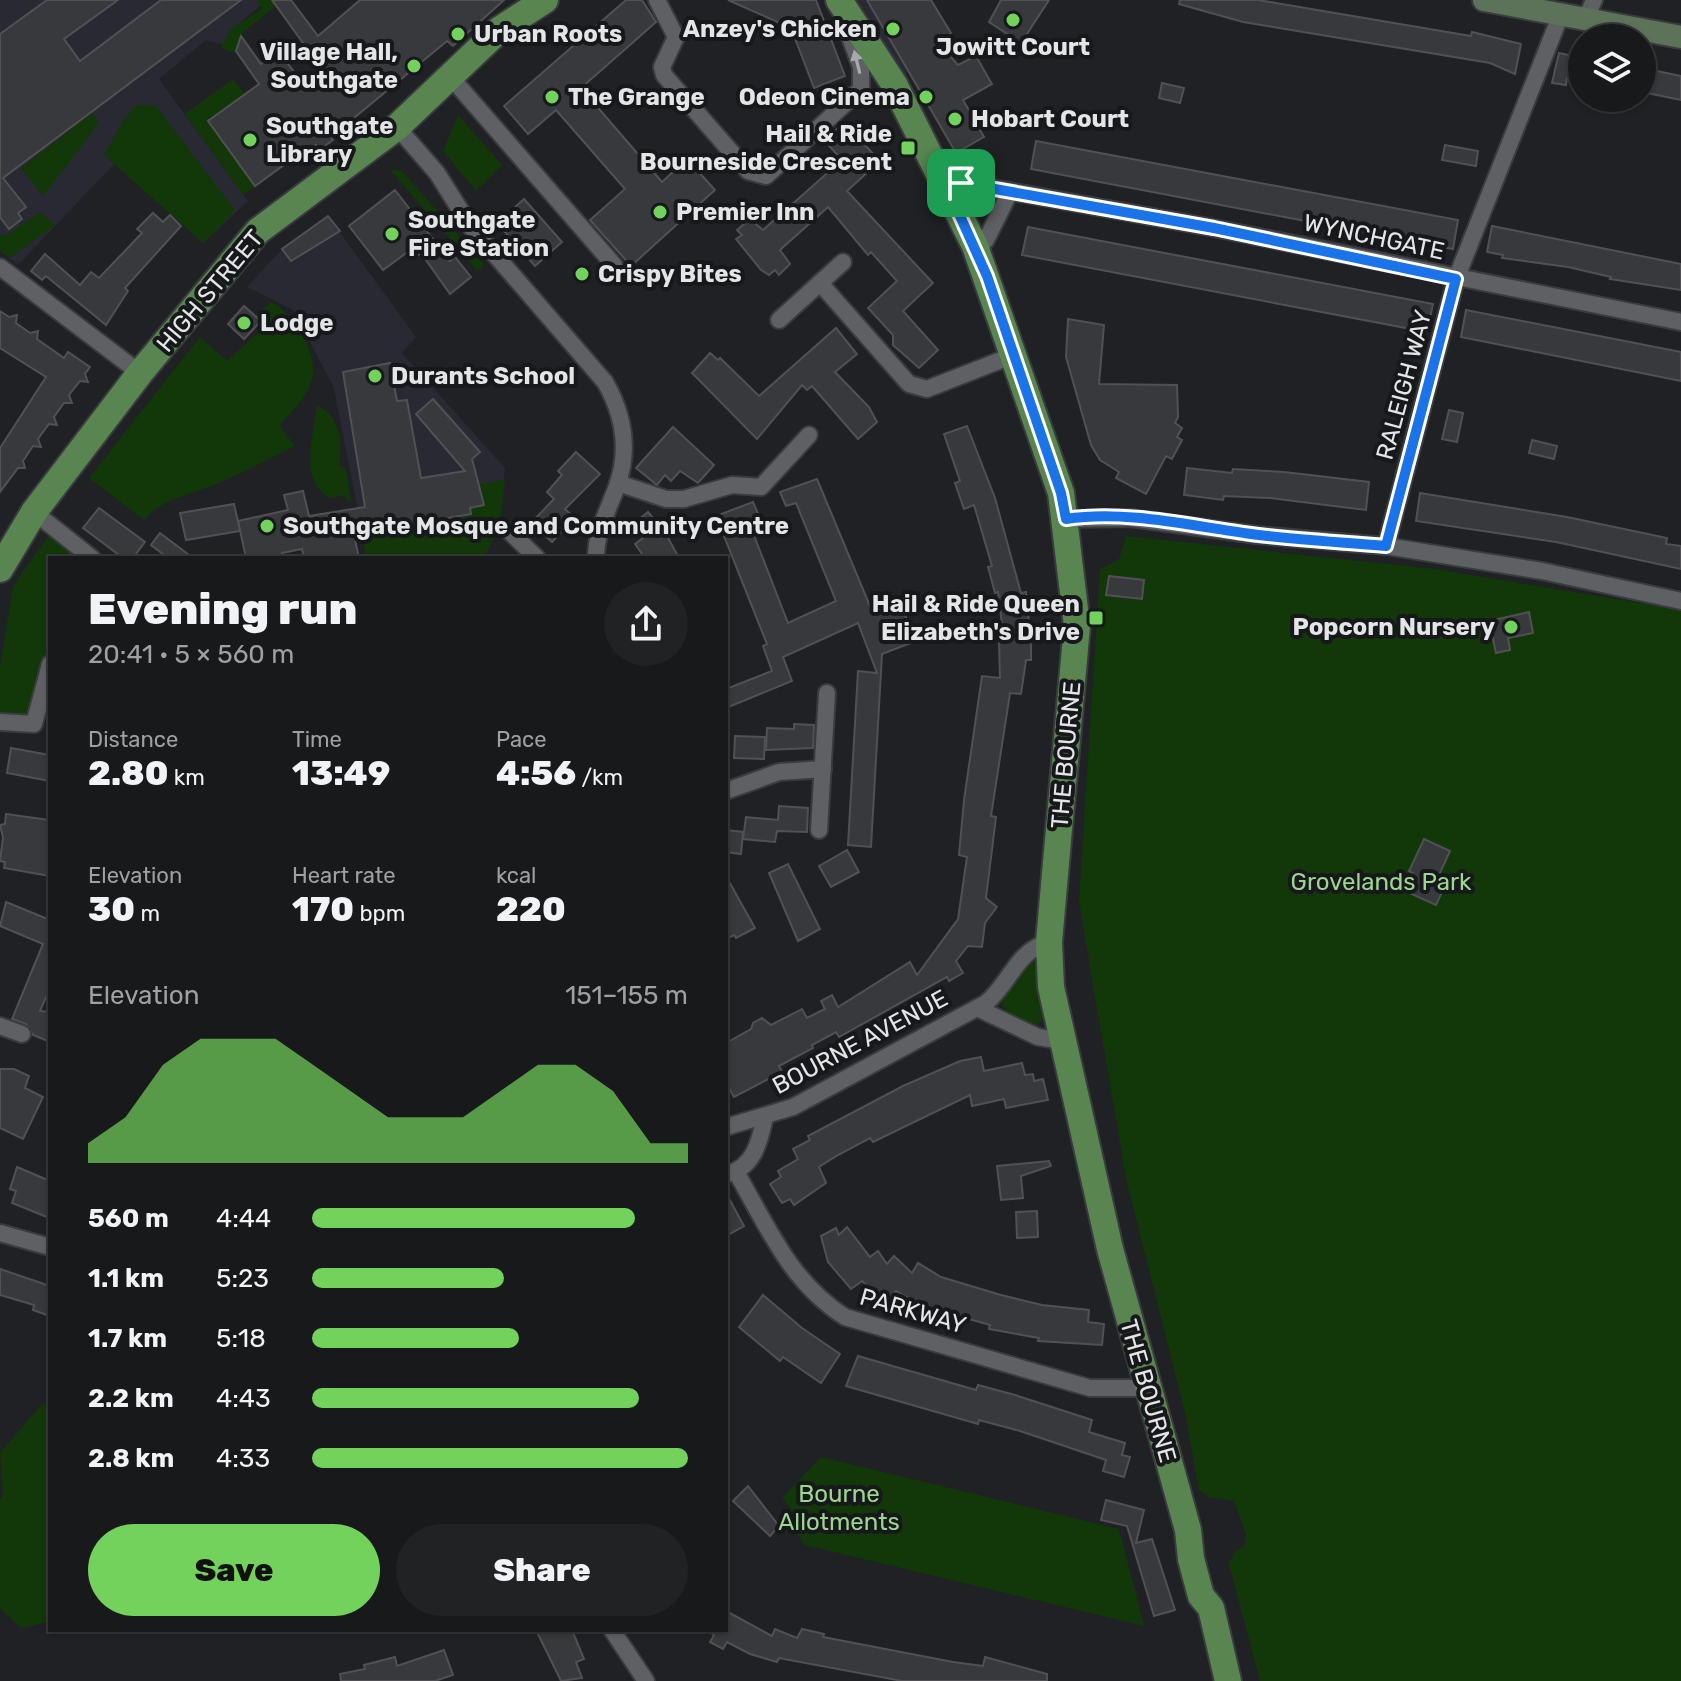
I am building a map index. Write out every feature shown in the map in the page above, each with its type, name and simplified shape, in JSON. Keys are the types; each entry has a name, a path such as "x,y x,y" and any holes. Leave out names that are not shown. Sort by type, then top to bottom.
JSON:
{"main road":[{"name":"HIGH STREET","path":"0,569 34,512 140,373 258,231 397,127 499,30 545,0"},
{"name":"THE BOURNE","path":"839,1 883,65 977,250 1061,493 1077,626 1049,942 1051,987 1146,1388 1192,1544 1206,1553 1219,1597 1211,1608 1228,1681"}],"street":[{"path":"657,0 676,37 662,67 664,75 748,171 766,176 861,89 861,67 839,1"},
{"path":"1484,0 1561,14 1590,10 1681,37"},
{"name":"RALEIGH WAY","path":"1386,546 1456,279 1561,14"},
{"path":"449,75 614,265"},
{"path":"397,127 437,173 471,227 605,382 620,412 624,451 618,483 600,523 596,556"},
{"name":"WYNCHGATE","path":"947,187 964,183 1229,231 1681,322"},
{"path":"977,250 986,240 1010,192"},
{"path":"779,320 843,262"},
{"path":"0,267 140,373"},
{"path":"820,283 909,384 919,389 927,389 1014,355"},
{"path":"618,483 666,499 684,499 732,485 761,487 809,435"},
{"path":"34,512 89,556"},
{"path":"1066,519 1087,516 1130,518 1257,535 1386,546 1542,571 1681,601"},
{"path":"509,531 535,556"},
{"path":"0,722 34,724 48,672"},
{"path":"819,830 827,693"},
{"path":"728,790 779,772 823,769"},
{"name":"BOURNE AVENUE","path":"728,1126 793,1107 977,1008 998,993 1028,951 1049,942"},
{"name":"BOURNE AVENUE","path":"977,1008 1038,1037 1062,1041"},
{"path":"0,1026 22,1034"},
{"name":"BOURNE AVENUE","path":"731,1173 755,1152 765,1117"},
{"name":"PARKWAY","path":"731,1173 797,1277 818,1300 845,1317 1090,1388 1146,1388"},
{"path":"0,1233 48,1246"},
{"path":"613,1632 646,1681"}],"shaded area":[{"path":"0,0 267,0 234,28 228,46 206,40 159,79 248,201 203,243 115,163 18,265 0,251"},
{"path":"840,0 910,0 940,53 892,81"},
{"name":"Durants School","path":"328,216 416,337 402,353 505,468 500,524 485,556 367,556 334,388 293,310 247,287 282,249"}],"green space":[{"path":"257,0 272,0 276,6 242,33 235,53 221,48 231,29 262,9"},
{"path":"233,79 245,94 208,121 255,186 243,195 185,114"},
{"path":"136,105 156,106 235,210 203,243 104,155 122,122"},
{"path":"92,113 99,123 43,196 21,168"},
{"path":"458,115 502,165 476,191 443,151"},
{"path":"391,171 403,172 484,265 478,271"},
{"path":"40,212 55,225 10,258 0,251 0,234 6,236"},
{"path":"272,302 296,325 312,358 312,379 307,391 279,425 295,446 226,480 168,502 144,520 89,478 200,337 227,361 265,326 254,316"},
{"path":"317,405 331,416 338,430 339,464 346,470 351,501 347,501 345,495 330,498 320,491 314,481 310,456"},
{"path":"505,480 500,524 485,556 366,556 361,530 374,531 471,514 470,508 484,505 481,484"},
{"path":"54,528 89,556 48,556 48,672 34,724 0,722 0,668 13,586"},
{"name":"Grovelands Park","path":"1126,536 1435,569 1681,610 1681,1681 1260,1681 1229,1564 1233,1554 1244,1546 1246,1535 1234,1501 1209,1497 1199,1490 1186,1417 1126,1179 1079,901 1100,570 1119,559"},
{"path":"1030,960 1038,965 1044,1018 1036,1028 1010,1016 1002,1004 1004,991"},
{"path":"43,1403 48,1407 48,1622 21,1628 0,1608 0,1499 3,1495 0,1453"},
{"name":"Bourne Allotments","path":"821,1457 1119,1529 1144,1626 805,1545 783,1517 791,1509 782,1498"}],"building":[{"path":"47,0 118,0 64,39 80,61 161,0 241,0 3,178 26,207 18,213 22,219 9,229 0,217 0,34"},
{"path":"272,0 291,0 318,36 360,0 504,0 453,46 447,41 331,137 333,140 319,150 316,145 306,149 255,186 208,121 259,84 236,51 241,36 261,64 278,51 302,82 321,68"},
{"name":"The Grange","path":"626,0 642,0 656,22 581,88 662,182 687,159 715,190 631,266 590,220 625,189 556,110 528,134 504,106"},
{"path":"728,0 816,0 845,76 814,88 791,28"},
{"path":"867,0 931,0 951,33 939,44 958,65 976,56 992,84 963,100 984,137 956,153"},
{"name":"Jowitt Court","path":"1001,0 1049,0 1021,43 989,22"},
{"path":"1180,0 1258,0 1471,36 1472,32 1521,44 1515,74 1490,63 1243,22 1179,4"},
{"path":"1559,53 1568,55 1566,85 1552,83"},
{"path":"1656,71 1681,76 1681,100 1656,95"},
{"path":"1162,83 1184,88 1180,103 1159,98"},
{"path":"844,123 880,161 847,191 933,283 903,311 938,350 919,368 893,345 893,335 868,308 897,281 871,252 868,255 828,207 780,250 790,264 779,275 775,270 769,275 761,270 736,239 742,235 737,230 750,219 763,230 842,160 824,140"},
{"path":"1036,141 1458,220 1453,249 1031,169"},
{"path":"1445,145 1478,151 1476,166 1442,160"},
{"name":"Southgate Fire Station","path":"395,190 450,261 455,257 471,277 450,294 421,253 414,258 409,251 383,270 349,226"},
{"path":"524,199 562,242 535,266 497,223"},
{"path":"153,213 163,222 170,215 181,226 125,288 128,291 106,325 46,276 42,280 31,271 45,254 80,285 91,272 99,278 142,233 137,229"},
{"path":"328,216 340,231 291,261 282,249"},
{"path":"1492,226 1681,264 1681,290 1610,279 1568,267 1502,258 1503,255 1487,252"},
{"path":"1028,227 1433,304 1427,332 1022,255"},
{"name":"Lodge","path":"244,306 261,321 244,339 228,324"},
{"path":"1466,310 1681,352 1681,381 1461,337"},
{"path":"0,311 9,317 17,315 16,323 30,333 38,331 37,339 64,358 68,352 90,367 85,374 88,382 80,381 69,395 72,403 64,403 54,417 57,425 49,424 38,439 41,447 33,446 23,461 25,468 18,468 0,492 0,448 46,377 0,348"},
{"path":"1068,319 1104,325 1099,384 1177,385 1178,417 1175,423 1182,428 1177,437 1182,440 1172,459 1166,456 1146,494 1116,478 1119,472 1100,460 1091,445 1066,357"},
{"path":"836,328 857,354 835,372 869,407 877,422 858,439 812,386 807,390 802,385 757,439 692,373 710,353 718,360 720,358 759,396"},
{"name":"Durants School","path":"390,363 397,401 407,400 421,478 465,471 416,414 433,399 480,452 472,459 484,505 470,508 471,514 354,535 359,556 304,556 302,549 280,556 246,556 238,521 288,510 284,495 303,491 309,516 365,507 343,372"},
{"path":"1449,410 1463,413 1457,442 1442,439"},
{"path":"967,426 995,498 1021,593 1026,592 1031,660 1026,660 1021,694 1010,693 991,816 996,817 986,898 997,907 985,923 982,947 968,946 956,961 963,973 949,981 947,977 839,1037 836,1032 779,1066 782,1072 734,1097 728,1086 728,1042 751,1029 753,1023 762,1018 771,1025 802,1009 807,1018 825,1009 821,1001 832,995 838,1007 910,962 917,975 958,919 967,857 959,855 964,800 982,676 1000,678 999,641 1004,641 998,592 995,593 988,567 992,566 974,505 964,509 955,483 960,481 944,434"},
{"path":"673,427 714,465 698,483 680,471 671,481 665,475 657,485 636,468"},
{"path":"1532,440 1557,446 1554,459 1529,453"},
{"path":"576,452 600,474 565,509 575,518 552,542 531,523 554,499 547,492 562,475 558,471"},
{"path":"1187,468 1232,473 1233,469 1284,472 1369,482 1366,510 1270,498 1224,496 1223,500 1184,495"},
{"path":"817,479 872,611 899,601 916,641 882,654 871,847 848,845 858,671 877,673 858,623 783,657 792,681 728,707 728,688 772,671 763,646 767,644 716,516 753,502 759,516 748,520 788,623 836,601 796,503 786,506 780,492"},
{"path":"1420,493 1567,517 1667,538 1666,544 1681,546 1681,569 1556,542 1416,521"},
{"path":"234,504 240,531 186,540 180,513"},
{"path":"99,508 145,542 134,556 120,556 83,528"},
{"path":"648,512 666,534 678,556 644,556 635,544 643,538 632,525"},
{"path":"160,533 190,556 165,556 151,545"},
{"path":"1109,576 1144,580 1142,599 1106,595"},
{"name":"Popcorn Nursery","path":"1529,612 1533,633 1508,638 1510,650 1496,653 1489,621"},
{"path":"794,724 814,725 813,748 766,750 767,728 794,729"},
{"path":"735,736 765,737 764,759 734,758"},
{"path":"11,748 48,755 48,781 7,773"},
{"path":"779,806 808,808 807,832 777,831 775,842 743,839 746,817 778,820"},
{"path":"6,814 48,820 48,876 4,868 5,862 0,861 3,837 0,825 5,824"},
{"path":"728,830 743,832 741,854 728,852"},
{"path":"1424,839 1450,851 1434,886 1443,890 1436,905 1405,891 1413,873 1409,871"},
{"path":"847,850 859,872 831,887 819,866"},
{"path":"788,864 820,929 798,941 769,873"},
{"path":"728,880 755,928 736,938 734,935 728,938"},
{"path":"6,902 48,919 48,993 40,1011 48,1012 48,1041 33,1035 26,1024 12,1019 43,944 0,926"},
{"path":"981,1057 984,1071 1022,1063 1025,1075 1033,1074 1034,1081 1043,1079 1048,1100 1006,1108 1004,1099 972,1106 970,1095 873,1142 870,1138 838,1155 819,1167 826,1183 794,1205 790,1199 782,1203 770,1184 781,1177 778,1171 798,1159 793,1149 810,1140 808,1136 903,1086 960,1061"},
{"path":"0,1069 14,1069 29,1076 25,1088 43,1097 23,1139 0,1128"},
{"path":"1049,1161 1051,1166 1021,1176 1023,1198 1001,1200 997,1166"},
{"path":"17,1167 48,1180 47,1217 12,1203 16,1191 10,1189"},
{"path":"728,1197 744,1226 728,1235"},
{"path":"1037,1211 1038,1237 1017,1238 1016,1212"},
{"path":"847,1227 870,1257 878,1251 887,1264 894,1256 912,1273 918,1263 941,1277 1001,1295 1042,1305 1089,1310 1088,1322 1104,1324 1102,1345 1038,1341 1039,1338 989,1329 990,1325 923,1306 896,1291 888,1299 882,1293 878,1296 862,1281 851,1289 828,1262 821,1236 836,1228 839,1235"},
{"path":"0,1269 48,1285 48,1315 33,1310 34,1305 0,1295"},
{"path":"763,1295 802,1328 840,1354 821,1383 783,1357 780,1361 739,1327"},
{"path":"858,1356 976,1390 978,1385 1015,1395 1092,1420 1089,1432 1125,1443 1122,1455 1130,1457 1124,1477 1103,1471 1106,1460 1020,1431 979,1420 978,1424 846,1386"},
{"path":"748,1486 779,1526 770,1536 733,1501"},
{"path":"1106,1500 1144,1510 1136,1543 1152,1539 1175,1610 1154,1616 1127,1526 1101,1520"},
{"path":"728,1612 772,1636 775,1629 797,1638 802,1629 824,1634 823,1637 953,1662 983,1666 985,1657 1047,1674 1047,1681 902,1681 779,1658 777,1662 750,1654 727,1642 723,1649 710,1642 714,1635 709,1632 728,1632"},
{"path":"537,1632 573,1632 584,1659 576,1662 582,1678 561,1681"},
{"path":"444,1650 453,1675 435,1681 341,1681 340,1674 365,1669 364,1665 395,1657 397,1666"}],"place":[{"name":"Jowitt Court","path":"1013,20"},
{"name":"Anzey's Chicken","path":"893,29"},
{"name":"Urban Roots","path":"458,34"},
{"name":"Village Hall, Southgate","path":"414,66"},
{"name":"The Grange","path":"552,97"},
{"name":"Odeon Cinema","path":"926,97"},
{"name":"Hobart Court","path":"955,119"},
{"name":"Southgate Library","path":"250,140"},
{"name":"Hail & Ride Bourneside Crescent","path":"908,148"},
{"name":"Premier Inn","path":"660,212"},
{"name":"Southgate Fire Station","path":"392,234"},
{"name":"Crispy Bites","path":"582,274"},
{"name":"Lodge","path":"244,323"},
{"name":"Durants School","path":"375,376"},
{"name":"Southgate Mosque and Community Centre","path":"267,526"},
{"name":"Hail & Ride Queen Elizabeth's Drive","path":"1096,618"},
{"name":"Popcorn Nursery","path":"1511,627"}],"route":[{"path":"961,183 1214,228 1456,279 1386,546 1257,535 1130,518 1087,516 1066,519 1061,493 987,276 947,187 961,183"}]}
